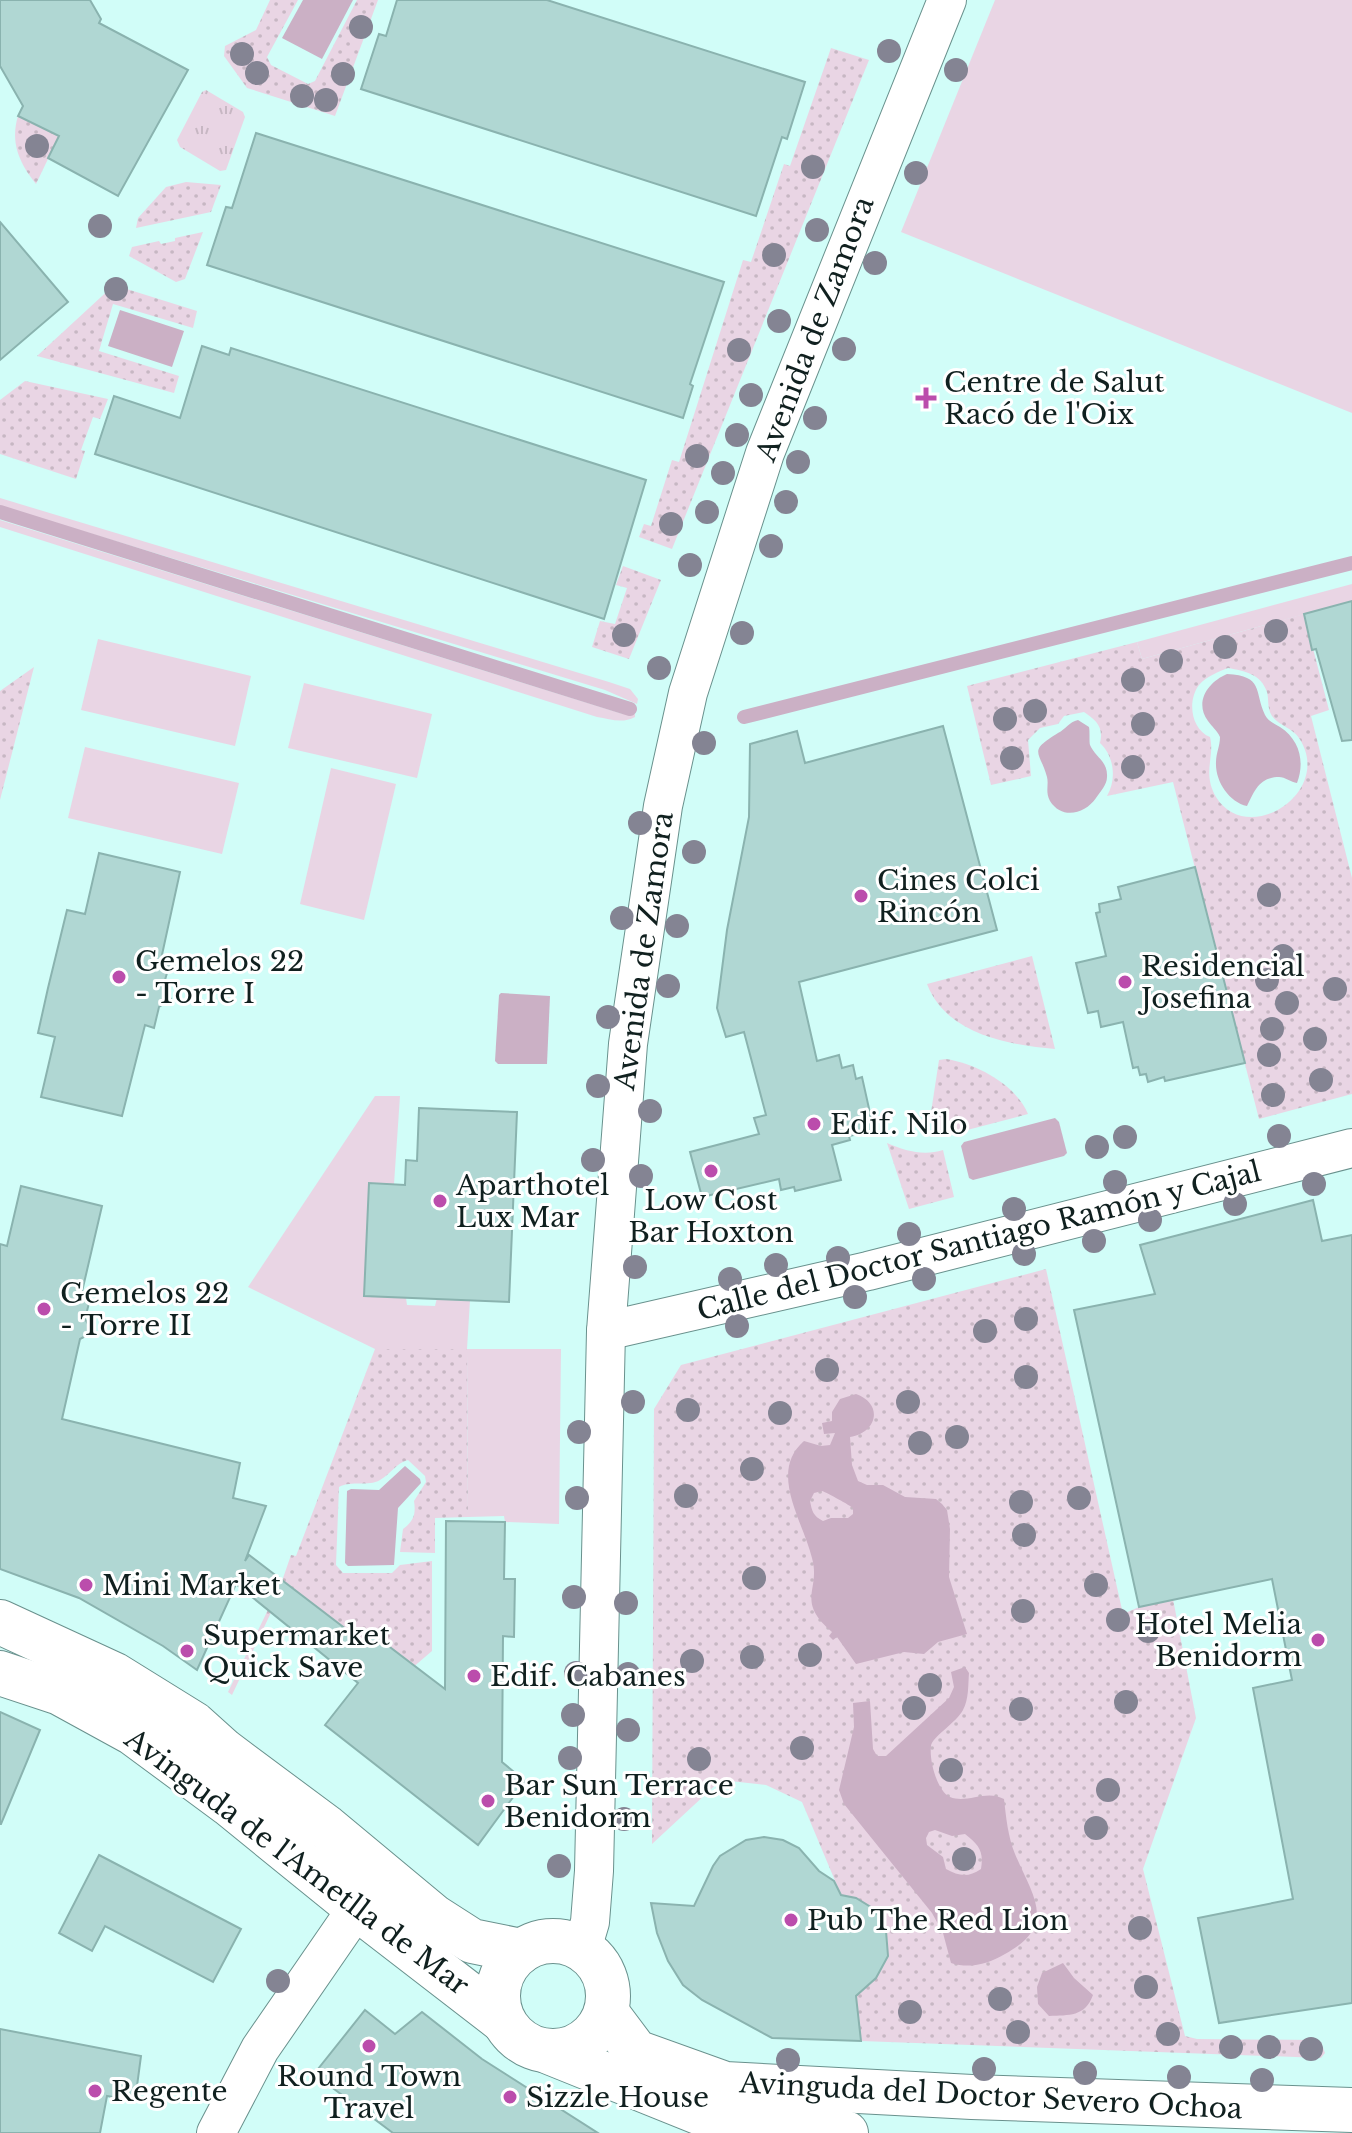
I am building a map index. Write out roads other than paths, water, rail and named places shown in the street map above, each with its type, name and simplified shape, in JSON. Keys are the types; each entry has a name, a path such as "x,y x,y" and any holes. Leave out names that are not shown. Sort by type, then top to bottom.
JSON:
{"street":[{"name":"Avenida de Zamora","path":"582,1949 590,1922 594,1871 606,1331 628,1044 663,806 688,693 765,453 947,0"},
{"name":"Calle del Doctor Santiago Ramón y Cajal","path":"606,1331 868,1271 1352,1148"},
{"name":"Avinguda de l'Ametlla de Mar","path":"0,1622 115,1675 194,1724 224,1751 326,1827 369,1891 502,2020"},
{"name":"Avinguda de l'Ametlla de Mar","path":"0,1673 60,1693 133,1733 229,1804 369,1891 433,1916 472,1941 521,1951"},
{"path":"216,2133 260,2049 369,1891"},
{"path":"553,1940 582,1949 597,1963 606,1978 609,1995 599,2028 585,2041 568,2049 549,2052 530,2046 514,2036 502,2020 497,2001 499,1982 507,1964 536,1943 553,1940"},
{"name":"Avinguda del Doctor Severo Ochoa","path":"606,2012 636,2052 725,2084 972,2097 1352,2110"},
{"name":"Avinguda del Doctor Severo Ochoa","path":"549,2052 713,2118 846,2133"}],"waterway":[{"path":"0,512 630,709"},
{"path":"744,717 1352,563"}],"place":[{"name":"Centre de Salut Racó de l'Oix","path":"926,398"},
{"name":"Cines Colci Rincón","path":"861,896"},
{"name":"Gemelos 22 - Torre I","path":"119,977"},
{"name":"Residencial Josefina","path":"1125,982"},
{"name":"Edif. Nilo","path":"814,1124"},
{"name":"Low Cost Bar Hoxton","path":"711,1171"},
{"name":"Aparthotel Lux Mar","path":"440,1201"},
{"name":"Gemelos 22 - Torre II","path":"44,1309"},
{"name":"Mini Market","path":"86,1585"},
{"name":"Hotel Melia Benidorm","path":"1318,1640"},
{"name":"Supermarket Quick Save","path":"187,1651"},
{"name":"Edif. Cabanes","path":"474,1676"},
{"name":"Bar Sun Terrace Benidorm","path":"488,1801"},
{"name":"Pub The Red Lion","path":"791,1920"},
{"name":"Round Town Travel","path":"369,2046"},
{"name":"Regente","path":"95,2091"},
{"name":"Sizzle House","path":"510,2097"}]}
